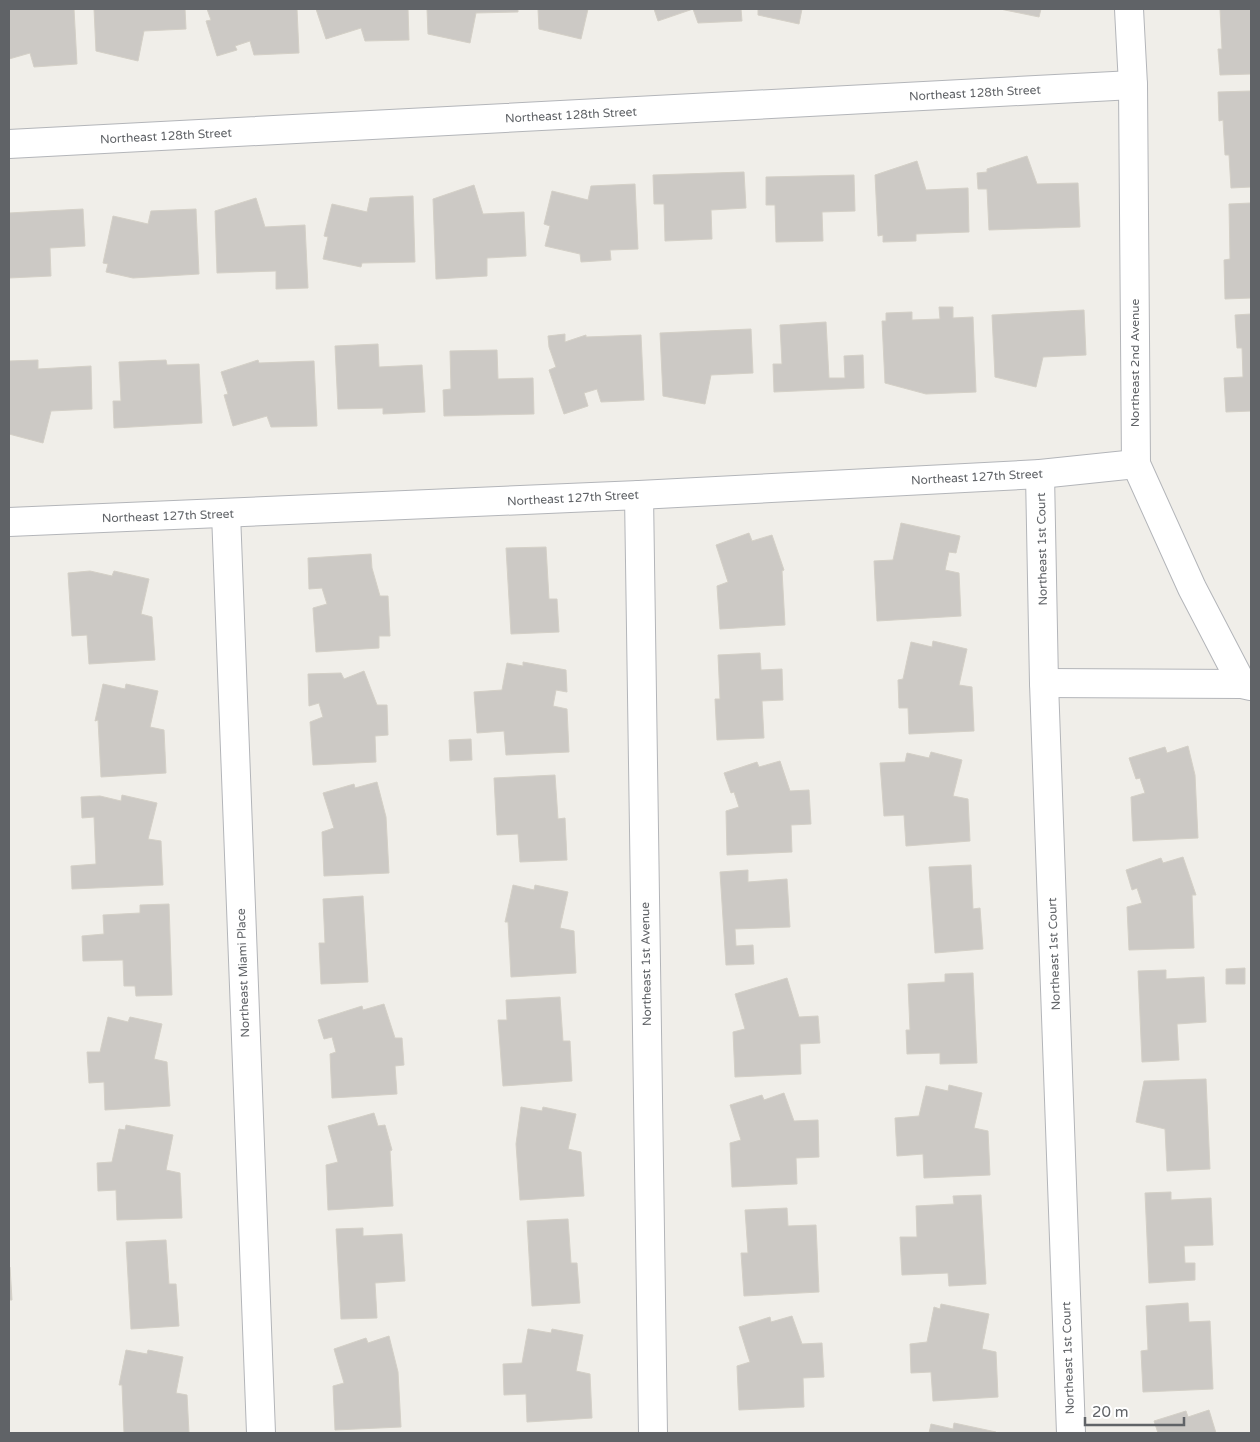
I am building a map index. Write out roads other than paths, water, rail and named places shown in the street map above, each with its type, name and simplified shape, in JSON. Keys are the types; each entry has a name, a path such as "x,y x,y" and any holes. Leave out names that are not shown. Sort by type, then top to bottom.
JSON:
{"street":[{"name":"Northeast 2nd Avenue","path":"1129,9 1133,85 1136,464 1192,588 1247,685"},
{"name":"Northeast 128th Street","path":"9,144 1133,85"},
{"name":"Northeast 127th Street","path":"9,522 640,495 1040,474 1136,464"},
{"name":"Northeast 1st Court","path":"1040,474 1044,683 1071,1433"},
{"name":"Northeast 1st Avenue","path":"640,495 653,1433"},
{"name":"Northeast Miami Place","path":"226,513 261,1433"},
{"path":"1044,683 1247,685"}]}
